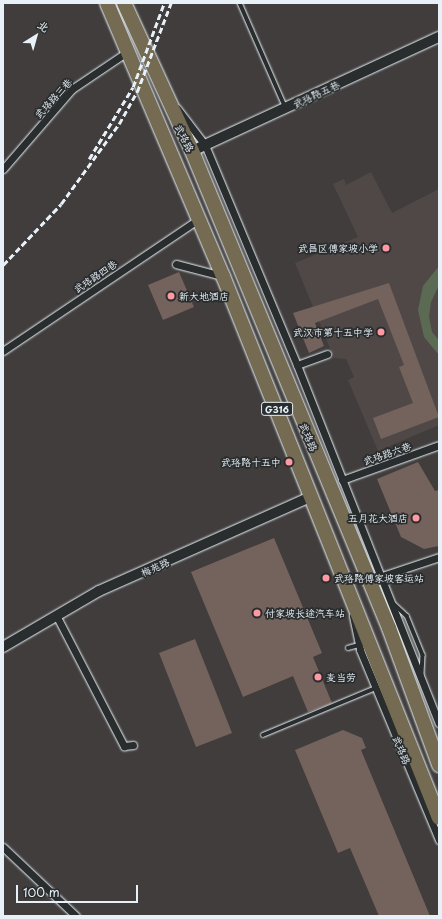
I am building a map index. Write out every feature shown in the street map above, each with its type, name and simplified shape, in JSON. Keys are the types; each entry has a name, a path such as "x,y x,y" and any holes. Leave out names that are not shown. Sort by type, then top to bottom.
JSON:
{"highway":[{"name":"武珞路","path":"107,3 223,276 350,590 439,818"},
{"name":"武珞路","path":"124,3 162,90 192,151 389,628 439,765"}],"street":[{"name":"武珞路五巷","path":"192,151 439,36"},
{"name":"武珞路三巷","path":"3,169 72,89 127,52"},
{"name":"武珞路","path":"162,90 205,145 297,365 342,480 422,675 439,723"},
{"name":"武珞路四巷","path":"3,351 199,219"},
{"path":"176,264 223,276"},
{"path":"297,365 327,354"},
{"name":"武珞路六巷","path":"342,480 439,445"},
{"name":"梅苑路","path":"3,647 99,591 312,496"},
{"path":"382,576 439,556"},
{"name":"武珞路","path":"350,590 359,645 439,840"},
{"path":"56,615 124,746 133,745"},
{"path":"3,848 76,916"}],"lane":[{"path":"240,3 286,108"},
{"path":"348,648 359,645"},
{"path":"263,735 376,688"}],"shaded area":[{"name":"武汉市第十五中学","path":"371,172 392,213 439,189 439,425 378,451 348,380 354,377 346,359 334,358 295,263 358,237 333,184 344,179 346,185"}],"green space":[{"path":"439,266 439,285 431,302 429,317 432,332 439,340 439,355 424,337 418,310 423,286"}],"building":[{"name":"新大地酒店","path":"179,272 194,307 163,320 148,285"},
{"path":"389,283 439,417 381,439 373,418 413,403 399,367 404,365 378,299 315,323 324,346 309,353 293,313"},
{"path":"418,462 435,491 439,490 439,546 424,549 401,537 377,479"},
{"name":"付家坡长途汽车站","path":"274,538 322,653 313,657 332,703 308,712 293,676 243,697 191,572"},
{"path":"195,639 232,733 196,747 159,653"},
{"path":"343,730 362,738 366,748 361,750 430,916 379,916 350,848 338,853 295,750"}],"railway":[{"path":"89,159 133,87 164,3"},
{"path":"3,265 61,204 119,124 137,92 171,3"}],"place":[{"name":"武昌区傅家坡小学","path":"386,248"},
{"name":"新大地酒店","path":"171,296"},
{"name":"武汉市第十五中学","path":"381,332"},
{"name":"武珞路十五中","path":"289,462"},
{"name":"五月花大酒店","path":"416,518"},
{"name":"武珞路傅家坡客运站","path":"326,578"},
{"name":"付家坡长途汽车站","path":"257,613"},
{"name":"麦当劳","path":"318,677"}]}
